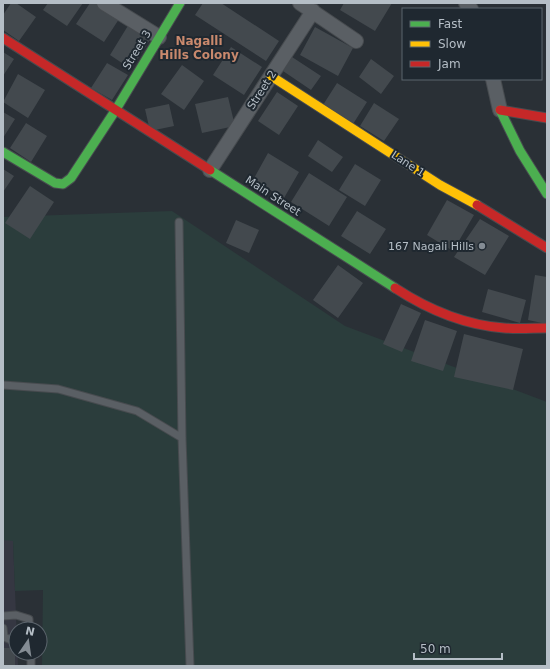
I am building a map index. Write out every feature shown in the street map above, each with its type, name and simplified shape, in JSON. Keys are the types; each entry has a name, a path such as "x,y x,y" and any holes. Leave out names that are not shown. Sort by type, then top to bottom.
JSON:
{"street":[{"path":"104,3 159,37"},
{"name":"Street 3","path":"3,152 55,183 63,184 71,178 115,111 180,3"},
{"path":"300,3 356,41"},
{"name":"Street 2","path":"210,170 313,11"},
{"name":"Main Street","path":"3,38 419,304 460,319 502,328 547,328"},
{"name":"Lane 1","path":"271,76 440,185 500,218 547,248"},
{"path":"493,80 500,110 520,151 547,194"},
{"path":"500,110 547,118"}],"lane":[{"path":"179,222 182,438 190,666"},
{"path":"3,385 58,389 137,411 182,438"},
{"path":"3,616 16,615 29,619 29,621"},
{"path":"3,628 4,637 8,639"}],"shaded area":[{"path":"172,211 345,326 547,402 547,666 42,666 42,661 48,661 48,621 43,621 43,590 15,591 13,541 3,540 3,217"},
{"path":"3,540 13,540 16,621 8,621 8,661 18,661 18,666 3,666"}],"building":[{"path":"11,3 16,3 36,17 19,41 3,30 3,15"},
{"path":"48,3 83,3 67,26 43,10"},
{"path":"90,3 101,3 121,16 104,42 76,24"},
{"path":"203,3 221,3 279,41 266,61 195,15"},
{"path":"344,3 392,3 375,31 340,10"},
{"path":"129,24 151,38 131,69 110,55"},
{"path":"315,27 353,48 338,76 300,55"},
{"path":"231,47 262,67 244,95 213,75"},
{"path":"3,52 14,59 3,76"},
{"path":"292,57 321,76 311,90 283,71"},
{"path":"371,59 394,76 381,94 359,77"},
{"path":"107,63 128,75 112,100 91,88"},
{"path":"182,65 204,81 184,110 161,94"},
{"path":"18,74 45,90 28,118 3,102"},
{"path":"337,83 367,102 353,124 323,105"},
{"path":"277,92 298,106 279,135 258,121"},
{"path":"228,97 235,126 202,133 195,104"},
{"path":"374,103 399,119 384,141 360,126"},
{"path":"169,104 174,126 150,131 145,109"},
{"path":"3,112 15,119 3,138"},
{"path":"26,123 47,136 31,162 10,148"},
{"path":"318,140 343,157 332,172 308,156"},
{"path":"268,153 299,172 284,198 253,180"},
{"path":"355,164 381,180 365,206 339,190"},
{"path":"3,169 14,176 3,192"},
{"path":"309,173 347,197 329,226 291,202"},
{"path":"30,186 54,202 30,239 5,223"},
{"path":"447,200 474,215 453,251 427,235"},
{"path":"357,211 386,229 370,254 341,236"},
{"name":"167 Nagali Hills","path":"480,219 509,236 485,275 454,257"},
{"path":"236,220 259,230 249,253 226,243"},
{"path":"338,265 363,283 338,318 313,300"},
{"path":"535,275 547,277 547,324 528,320"},
{"path":"488,289 526,300 520,323 482,312"},
{"path":"401,304 421,313 402,352 383,344"},
{"path":"425,320 457,331 443,371 411,361"},
{"path":"464,334 523,349 513,390 454,377"},
{"path":"3,648 8,648 8,661 15,661 15,666 3,666"}],"traffic: fast":[{"path":"3,152 55,183 63,184 71,178 115,111 180,3"},
{"path":"500,110 520,151 547,194"},
{"path":"210,170 395,288"}],"traffic: slow":[{"path":"271,76 440,185 477,205"}],"traffic: jam":[{"path":"3,38 210,170"},
{"path":"500,110 547,118"},
{"path":"477,205 547,248"},
{"path":"395,288 420,303 461,320 504,328 547,328"}],"place":[{"name":"167 Nagali Hills","path":"482,246"}],"district":[{"name":"Nagalli Hills Colony","path":"199,48"}]}
